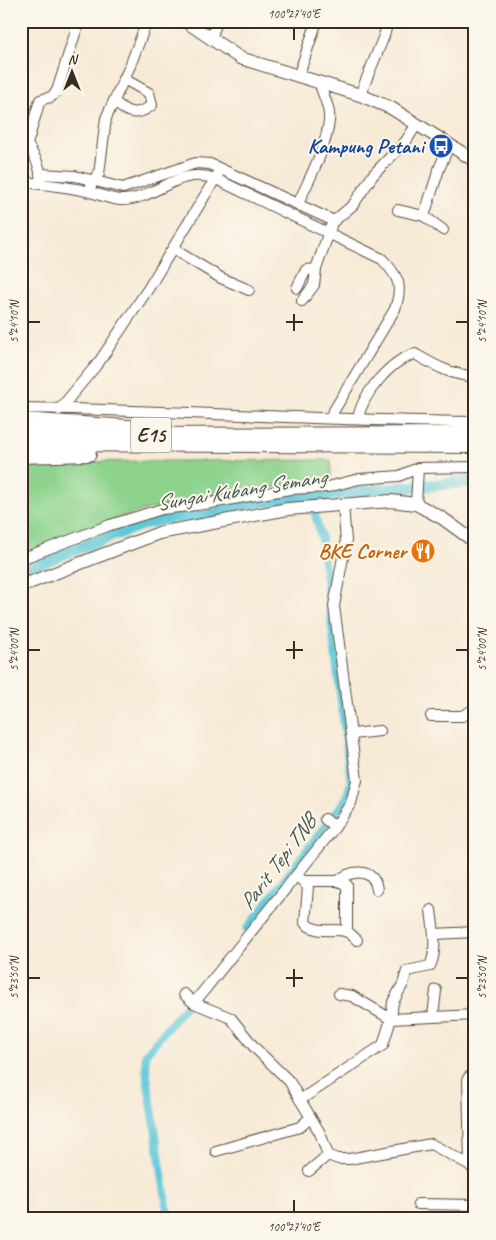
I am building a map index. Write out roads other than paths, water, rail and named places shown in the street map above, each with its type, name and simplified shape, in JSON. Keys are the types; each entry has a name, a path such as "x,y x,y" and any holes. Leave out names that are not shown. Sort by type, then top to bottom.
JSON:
{"highway":[{"path":"21,420 121,425 190,440"},
{"name":"E15","path":"21,433 126,435 190,440"},
{"name":"E15","path":"21,444 281,440 475,434"},
{"path":"21,456 120,453 190,440"},
{"name":"E15","path":"281,440 475,446"}],"main road":[{"path":"189,22 210,39 240,58 360,95 390,108 475,161"},
{"path":"21,586 159,533 288,508 390,500 417,500 475,542"},
{"path":"21,595 98,555"}],"street":[{"path":"41,179 27,144 40,100 51,96 57,91 79,21"},
{"path":"88,191 93,180 99,174 106,118 147,21"},
{"path":"210,39 217,21"},
{"path":"298,77 317,21"},
{"path":"360,95 384,36 388,21"},
{"path":"114,101 124,111 133,114 142,112 152,105 149,93 124,79"},
{"path":"298,204 312,173 330,120 320,84"},
{"path":"302,300 314,285 316,270 334,221 353,205 373,175 406,141 417,124"},
{"path":"424,216 449,145"},
{"path":"21,182 75,176 123,188 196,162 210,164 334,221"},
{"path":"59,410 99,362 222,170"},
{"path":"41,179 119,200 134,198 186,176 200,174 216,179 329,231 382,259 396,273 400,296 395,309 330,417"},
{"path":"398,210 424,216 443,230"},
{"path":"173,249 221,278 249,290"},
{"path":"297,288 306,270 316,270"},
{"path":"358,419 362,404 368,393 396,362 405,357 415,354 434,367 475,377"},
{"path":"73,394 87,410"},
{"path":"21,408 475,422"},
{"path":"21,559 162,509 205,504 290,489 334,486 359,479 399,476 418,471 475,467"},
{"path":"417,500 418,471"},
{"path":"343,505 346,541 335,588 334,606 357,780 352,803 330,823 301,878 189,999 232,1018 254,1047 289,1080 298,1092 300,1100 320,1133 328,1155 338,1159 349,1159 431,1144 472,1168"},
{"path":"432,716 462,716 475,709"},
{"path":"352,734 380,731"},
{"path":"338,881 351,873 371,874 376,883 377,890"},
{"path":"301,878 338,881 347,885 347,932"},
{"path":"301,878 308,887 304,923 309,927 334,932 347,932 357,940"},
{"path":"300,1100 383,1045 391,1019 393,1002 403,984 407,970 430,966 433,960 434,934 431,910"},
{"path":"434,934 475,932"},
{"path":"433,1017 436,990"},
{"path":"339,994 352,996 391,1019 475,1015"},
{"path":"472,1168 468,1078 475,1073"},
{"path":"216,1151 300,1127 310,1118"},
{"path":"308,1171 328,1155"},
{"path":"418,1204 475,1205"}],"waterway":[{"name":"Sungai Kubang Semang","path":"21,570 146,523 174,517 207,516 245,504 274,500 475,481"},
{"name":"Parit Tepi TNB","path":"247,929 346,799 351,782 321,537 310,496"},
{"name":"Parit Tepi TNB","path":"169,1219 145,1055 193,997"}],"place":[{"name":"Kampung Petani","path":"441,146"},
{"name":"BKE Corner","path":"423,551"}]}
